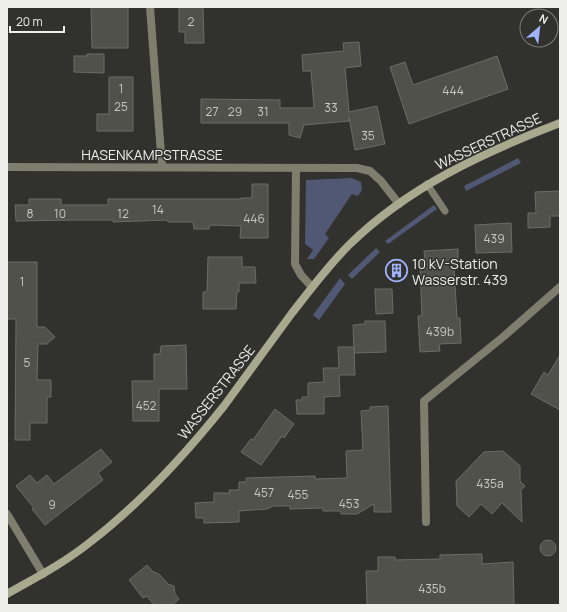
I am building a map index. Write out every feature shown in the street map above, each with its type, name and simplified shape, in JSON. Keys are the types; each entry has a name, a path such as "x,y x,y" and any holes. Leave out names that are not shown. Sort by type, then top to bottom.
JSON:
{"main road":[{"name":"WASSERSTRASSE","path":"7,594 43,574 88,544 121,518 144,496 184,454 223,406 312,287 349,244 399,204 427,184 461,165 518,139 560,123"}],"street":[{"path":"150,7 162,167"},
{"name":"HASENKAMPSTRASSE","path":"7,167 357,168 370,171 381,181 399,204"},
{"path":"296,169 295,264 301,275 312,287"},
{"path":"426,522 424,401 503,337 560,287"},
{"path":"7,514 43,574"}],"lane":[{"name":"WASSERSTRASSE","path":"427,184 445,211"}],"shaded area":[{"path":"518,158 521,163 466,191 464,186"},
{"path":"352,178 361,182 362,190 358,196 352,194 325,234 329,238 314,259 307,259 313,250 305,244 306,180"},
{"path":"434,205 437,209 388,244 385,241"},
{"path":"376,248 380,252 352,279 348,275"},
{"path":"340,278 345,284 319,320 313,315"}],"building":[{"path":"91,7 128,7 128,48 92,48"},
{"path":"179,7 203,7 204,43 185,43 185,32 179,32"},
{"path":"359,42 361,66 345,68 349,112 377,106 385,144 355,150 349,117 349,121 304,125 300,138 289,135 289,123 201,123 201,99 280,100 280,108 314,108 311,71 303,71 302,55 344,51 343,43"},
{"path":"87,54 104,54 104,73 74,72 74,56 87,56"},
{"path":"497,56 508,89 409,124 390,67 405,62 413,85"},
{"path":"109,77 133,77 133,131 97,131 97,114 109,114"},
{"path":"252,184 268,184 268,238 240,238 241,226 210,225 209,229 194,229 193,222 168,222 167,220 113,222 113,220 16,221 15,205 29,205 29,199 61,199 61,205 108,205 108,199 241,199 252,198"},
{"path":"560,191 560,216 550,216 550,227 528,228 528,213 536,213 535,192"},
{"path":"511,223 512,252 476,253 475,225"},
{"path":"458,249 458,268 454,268 457,318 460,318 461,343 439,344 440,351 420,352 418,316 422,316 420,267 422,267 422,261 425,261 424,251"},
{"path":"208,257 242,257 242,267 255,267 256,283 239,283 236,309 203,309 203,292 207,292"},
{"path":"7,262 37,262 37,327 45,327 55,337 47,344 38,344 37,380 51,380 51,397 47,397 47,423 30,423 30,440 15,440 16,319 7,319"},
{"path":"375,289 392,289 393,313 376,314"},
{"path":"365,321 385,321 386,352 354,353 353,325 365,324"},
{"path":"186,345 187,389 159,389 159,421 133,421 132,381 154,381 154,354 160,354 161,346"},
{"path":"338,347 354,347 355,375 339,375 340,396 324,397 324,414 297,414 296,400 302,400 302,397 308,397 308,383 324,382 323,368 339,368"},
{"path":"560,355 560,410 531,394 544,372 548,375"},
{"path":"388,406 391,512 374,512 374,504 357,514 341,514 341,511 323,511 323,508 290,509 290,506 273,506 267,509 239,511 239,522 204,523 204,518 196,518 195,503 214,502 214,493 230,493 229,490 239,490 239,482 246,482 246,478 315,476 315,479 347,478 346,451 363,450 361,411 370,410 370,407"},
{"path":"275,409 294,424 284,438 282,436 261,465 241,452 251,439 253,440"},
{"path":"101,449 112,462 98,473 103,480 45,525 32,509 34,508 16,486 30,475 37,483 47,475 54,484"},
{"path":"503,451 520,466 520,481 525,486 521,490 522,522 502,503 492,514 481,504 469,517 457,506 456,481 484,452"},
{"path":"548,540 555,545 556,548 551,555 548,556 541,551 540,548 545,541"},
{"path":"482,554 482,564 513,562 514,605 367,605 366,571 378,571 378,557 395,557 395,560 440,559 440,555"},
{"path":"147,565 153,572 160,575 168,584 174,586 175,594 179,599 172,605 154,605 147,596 143,598 129,580"}],"place":[{"name":"10 kV-Station Wasserstr. 439","path":"397,271"}]}
